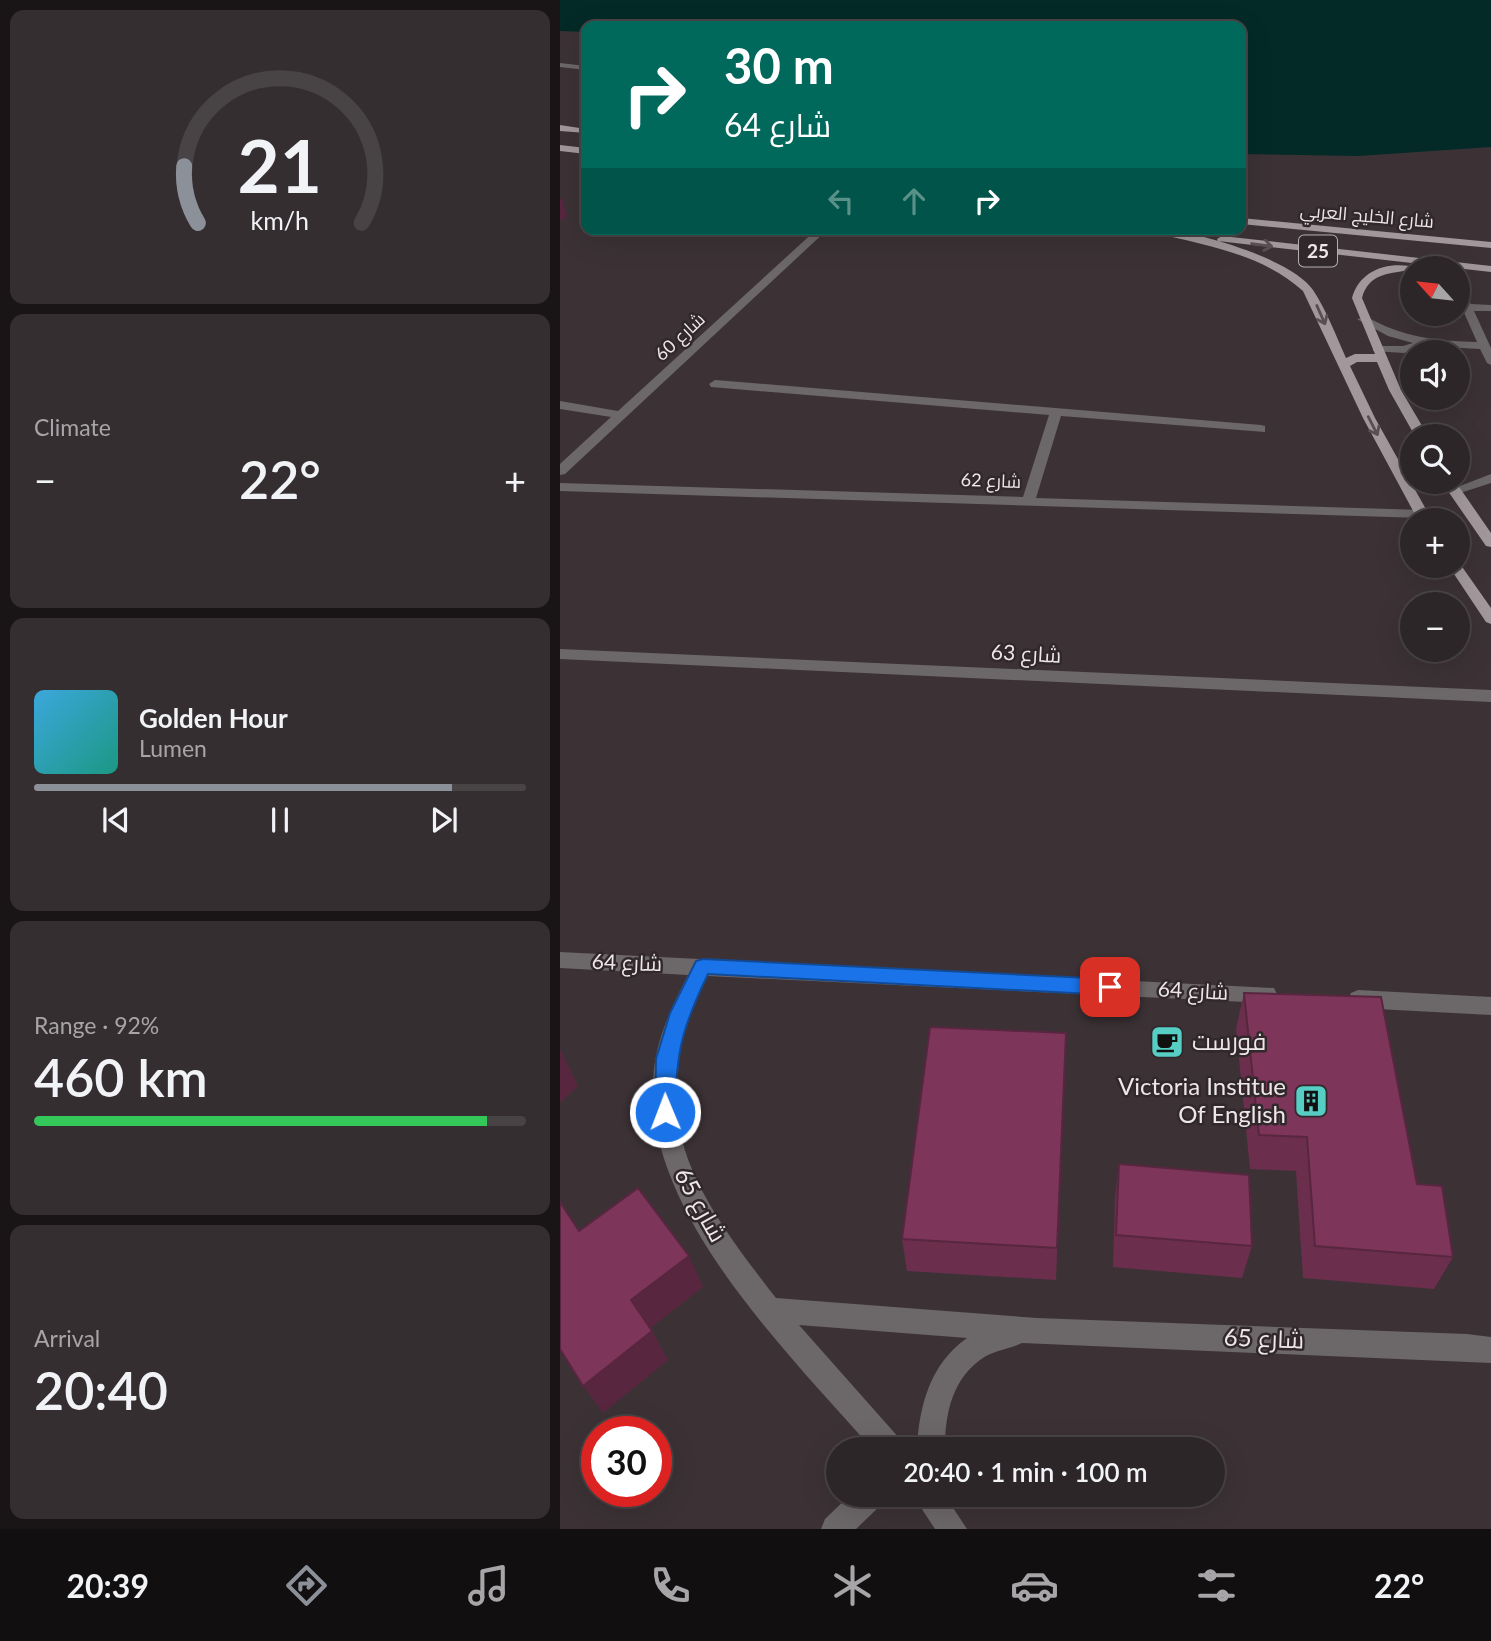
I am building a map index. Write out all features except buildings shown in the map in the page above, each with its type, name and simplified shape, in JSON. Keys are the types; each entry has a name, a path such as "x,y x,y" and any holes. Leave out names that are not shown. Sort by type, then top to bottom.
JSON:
{"main road":[{"path":"560,128 581,130"},
{"path":"560,148 581,150"},
{"path":"560,159 581,159"},
{"name":"شارع الخليج العربي","path":"1246,222 1491,245"},
{"path":"1173,235 1248,256 1292,275 1308,290 1381,442 1418,508"},
{"name":"شارع الخليج العربي","path":"1194,235 1491,269"},
{"path":"1400,269 1383,270 1365,279 1357,298 1363,319 1395,390 1415,424"},
{"path":"1470,269 1491,269"},
{"path":"1343,365 1355,358 1379,354"},
{"path":"1457,494 1491,543"},
{"path":"1464,578 1491,619"}],"street":[{"path":"560,65 581,67"},
{"name":"شارع 60","path":"560,471 816,235"},
{"path":"1470,307 1491,308"},
{"path":"1470,316 1491,361"},
{"path":"1363,319 1384,331 1410,340"},
{"path":"1470,346 1484,346"},
{"path":"1379,354 1400,351"},
{"path":"715,384 1261,429"},
{"path":"560,405 621,415"},
{"path":"1028,502 1056,412"},
{"path":"1470,482 1491,478"},
{"name":"شارع 62","path":"560,487 1400,516"},
{"name":"شارع 63","path":"560,654 1491,696"},
{"name":"شارع 64","path":"560,960 1284,995"},
{"name":"شارع 65","path":"703,966 680,1013 666,1059 663,1086 667,1132 674,1157 724,1249 880,1437"},
{"path":"1339,998 1491,1006"},
{"name":"شارع 65","path":"772,1310 1037,1331 1491,1350"},
{"name":"شارع 65","path":"932,1437 934,1406 954,1364 968,1351 991,1340 1037,1331"},
{"path":"835,1529 858,1507"}],"shaded area":[{"path":"560,0 1491,0 1491,147 1358,156 1246,154 1246,21 581,21 581,32 560,31"}],"place":[{"name":"فورست","path":"1167,1042"},
{"name":"Victoria Institue Of English","path":"1311,1101"}],"route":[{"path":"665,1112 663,1086 666,1059 680,1013 703,966 1110,987"}]}
